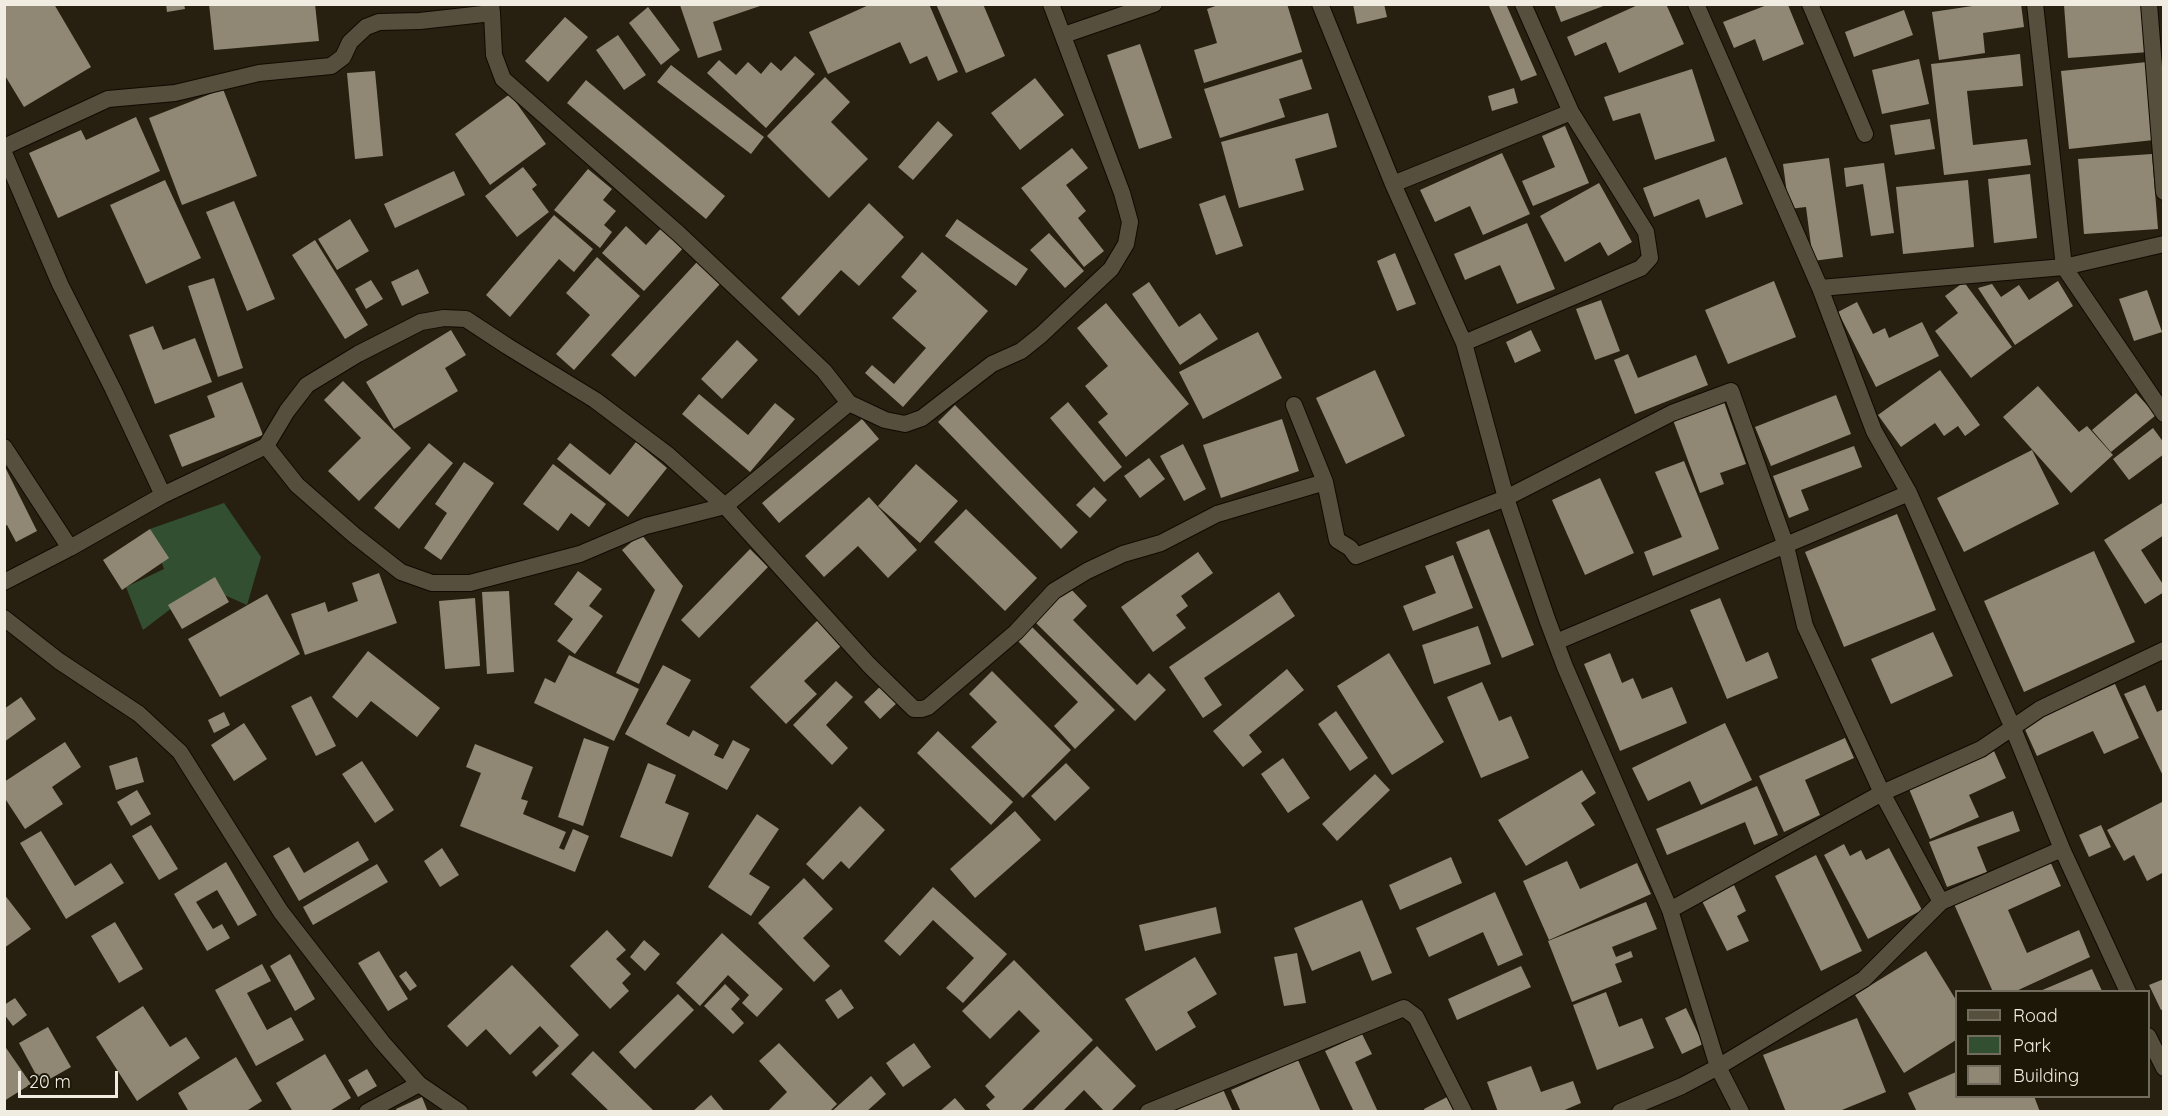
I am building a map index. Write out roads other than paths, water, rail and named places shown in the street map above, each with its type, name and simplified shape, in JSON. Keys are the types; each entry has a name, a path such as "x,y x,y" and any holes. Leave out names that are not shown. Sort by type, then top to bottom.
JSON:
{"street":[{"path":"4,147 108,99 175,93 259,73 332,66 343,57 350,42 366,27 379,22 420,21 492,9 494,56 503,79 679,234 824,370 849,403 885,420 905,424 922,418 992,364 1021,351 1041,336 1111,269 1126,244 1130,222 1122,193 1051,4"},
{"path":"1064,35 1154,4"},
{"path":"1320,4 1393,184 1464,343 1506,498 1556,642 1670,910 1718,1067 1741,1112"},
{"path":"1464,343 1641,268 1650,258 1646,232 1571,112 1522,4"},
{"path":"1696,4 1820,288 1874,431 1910,493 2012,726 2062,849 2127,990"},
{"path":"1810,4 1865,134"},
{"path":"2035,4 2064,267 2163,414"},
{"path":"2149,4 2163,192"},
{"path":"1393,184 1571,112"},
{"path":"4,153 60,284 163,495"},
{"path":"1820,288 2064,267 2163,244"},
{"path":"4,582 70,548 163,495 267,446 287,411 307,385 358,354 422,322 444,318 466,319 595,400 668,454 724,506 869,665 914,709 922,710 944,694 1016,632 1054,591 1087,572 1123,554 1161,543 1217,514 1325,482"},
{"path":"1294,405 1325,482 1337,540 1350,548 1356,556 1506,498 1672,413 1731,391 1786,546 1805,626 1882,793 1941,902"},
{"path":"267,446 297,485 401,572 432,583 470,583 580,554 646,526 724,506 849,403"},
{"path":"4,447 70,548"},
{"path":"1556,642 1910,493"},
{"path":"4,618 59,661 139,714 180,752 281,912 382,1042 419,1084 460,1112"},
{"path":"1670,910 1882,793 1981,749 2040,709 2163,650"},
{"path":"1620,1112 1682,1086 1718,1067 1864,979 1941,902 2062,849"},
{"path":"1148,1112 1404,1008 1416,1017 1464,1112"},
{"path":"2150,1040 2163,1068"},
{"path":"367,1112 419,1084"}]}
